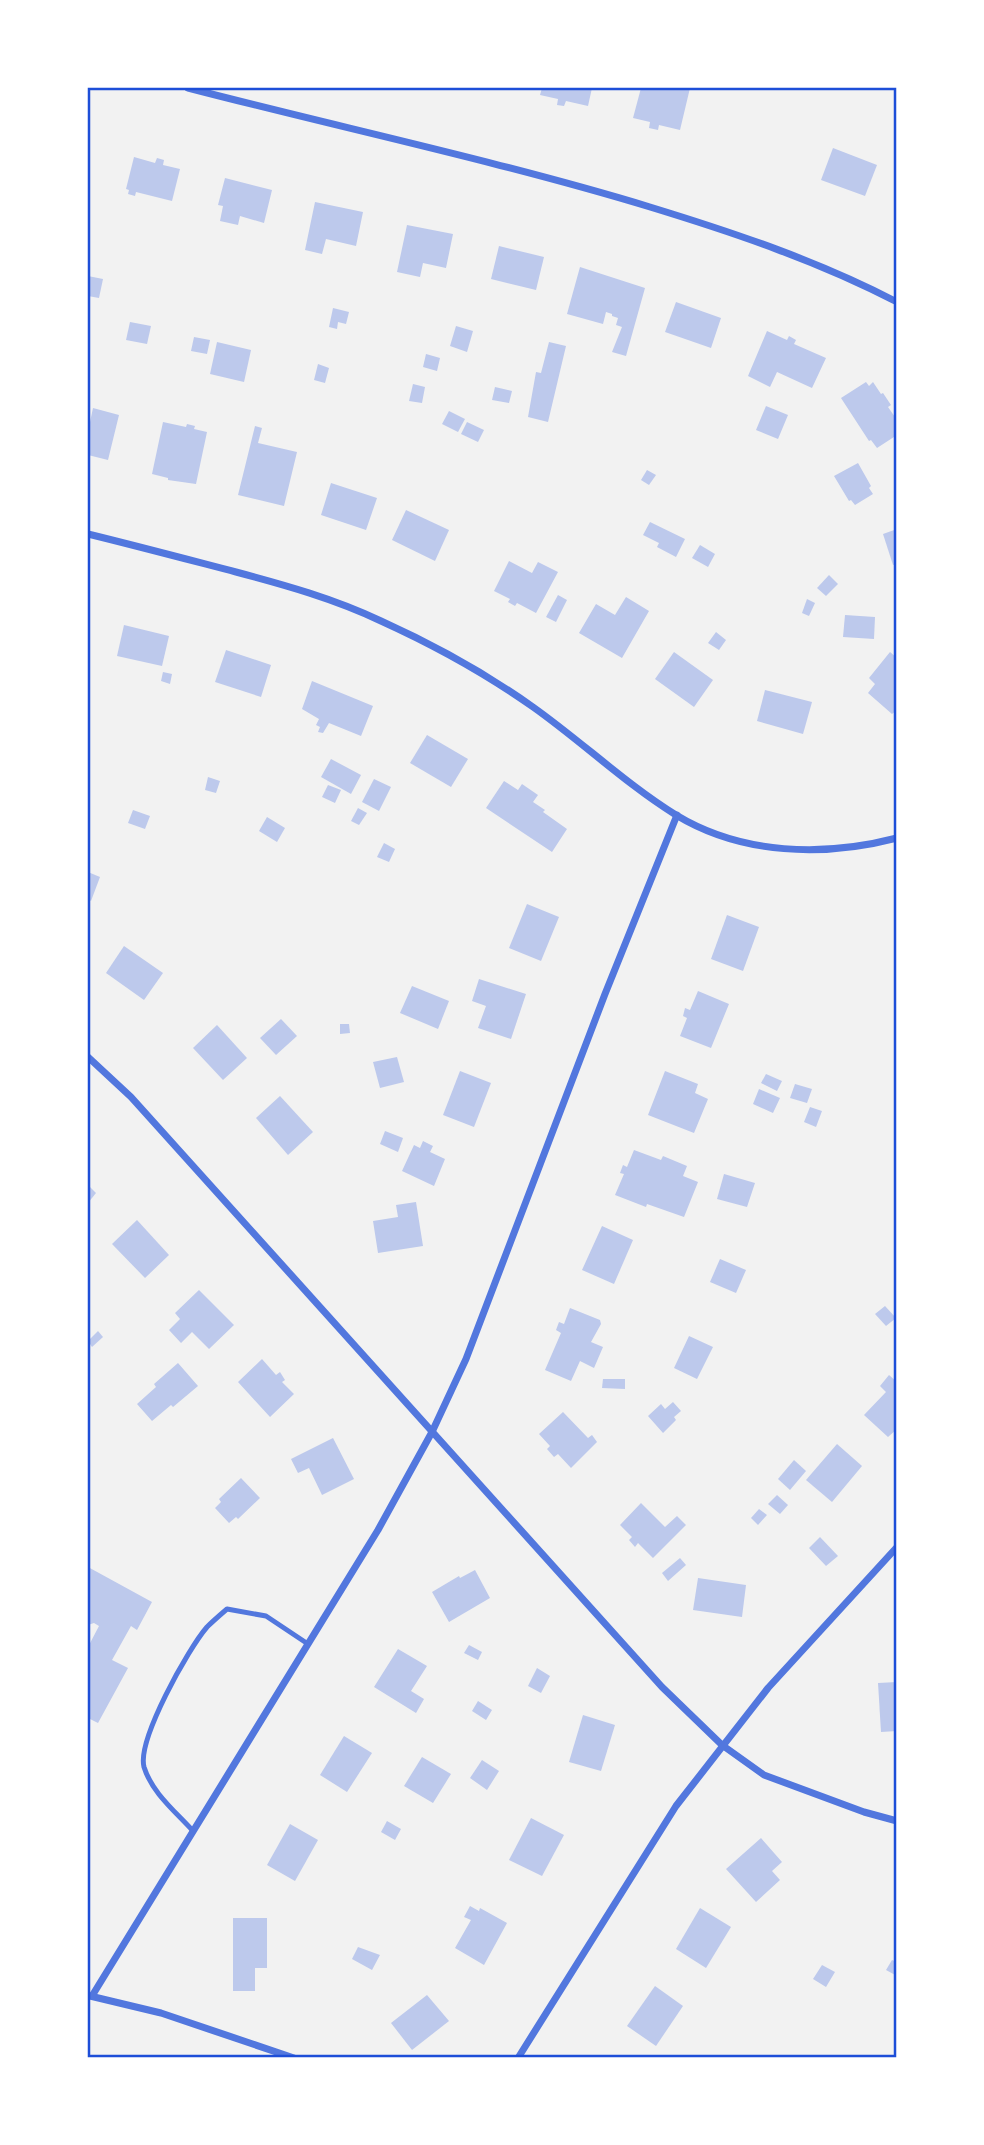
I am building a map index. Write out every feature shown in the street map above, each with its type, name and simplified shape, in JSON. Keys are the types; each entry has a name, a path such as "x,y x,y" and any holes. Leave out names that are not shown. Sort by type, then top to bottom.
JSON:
{"street":[{"path":"188,88 568,182 749,237 853,279 897,302"},
{"path":"88,534 278,584 380,620 469,664 532,707 677,815 724,836 765,847 788,849 839,848 897,838"},
{"path":"294,2057 161,2013 90,1996 378,1530 432,1432 466,1359 605,994 677,815"},
{"path":"88,1057 131,1097 662,1688 723,1745 764,1775 864,1812 897,1821"},
{"path":"518,2057 676,1806 768,1688 897,1547"}],"lane":[{"path":"193,1831 156,1791 143,1765 152,1722 186,1660 206,1628 227,1609 266,1616 308,1644"}],"building":[{"path":"542,88 592,88 588,106 566,101 564,106 557,105 558,99 540,95"},
{"path":"641,88 690,88 680,130 659,125 658,130 649,128 650,122 633,118"},
{"path":"833,148 877,165 865,196 821,180"},
{"path":"134,157 155,163 157,158 164,160 163,165 180,169 172,201 136,192 135,196 128,194 129,190 126,189"},
{"path":"225,178 272,190 264,223 240,216 238,225 220,221 223,206 218,205"},
{"path":"315,202 363,212 356,246 326,239 322,254 305,250"},
{"path":"407,225 453,234 446,268 423,263 420,277 397,272"},
{"path":"499,246 544,257 536,290 491,279"},
{"path":"580,267 645,288 626,356 612,352 622,327 616,325 618,318 606,312 603,324 567,314"},
{"path":"88,276 103,279 99,298 88,296"},
{"path":"676,302 721,318 711,348 665,332"},
{"path":"333,308 349,312 346,324 338,322 337,329 329,327"},
{"path":"130,322 151,326 147,344 126,340"},
{"path":"456,326 473,331 467,352 450,346"},
{"path":"767,331 787,340 789,336 796,340 794,344 826,358 812,388 777,372 770,387 748,376"},
{"path":"194,337 210,340 207,354 191,351"},
{"path":"217,342 251,350 244,382 210,374"},
{"path":"549,342 566,346 548,422 528,417 536,372 541,373"},
{"path":"426,354 440,358 437,371 423,367"},
{"path":"318,364 329,368 325,383 314,380"},
{"path":"866,382 869,386 873,382 881,394 883,393 897,420 897,435 877,448 869,441 841,398"},
{"path":"413,384 425,387 422,403 409,401"},
{"path":"495,387 512,391 509,403 492,400"},
{"path":"766,406 788,415 778,439 756,430"},
{"path":"93,408 119,415 108,460 88,455 88,421 90,422"},
{"path":"449,411 465,419 458,432 442,424"},
{"path":"163,422 186,427 187,424 207,432 196,484 168,480 152,474"},
{"path":"467,422 484,430 478,442 461,434"},
{"path":"255,426 262,428 258,443 297,452 284,506 238,495"},
{"path":"858,463 873,494 855,505 849,501 834,476"},
{"path":"647,470 656,475 649,485 641,480"},
{"path":"331,483 377,498 366,530 321,515"},
{"path":"406,510 449,530 435,561 392,540"},
{"path":"650,522 685,539 676,557 657,547 659,543 643,535"},
{"path":"897,529 897,564 893,565 883,534"},
{"path":"700,545 715,554 708,567 692,558"},
{"path":"509,561 532,573 538,562 558,572 536,613 517,603 515,606 508,602 510,599 494,591"},
{"path":"829,575 838,584 826,596 817,588"},
{"path":"558,595 567,600 556,622 546,617"},
{"path":"626,597 649,611 622,658 579,633 596,604 615,615"},
{"path":"807,599 815,603 809,616 802,613"},
{"path":"845,615 875,617 874,639 843,637"},
{"path":"124,625 169,636 162,666 117,656"},
{"path":"716,632 726,640 719,650 708,643"},
{"path":"226,650 271,665 261,697 215,682"},
{"path":"674,652 713,680 694,707 655,679"},
{"path":"890,652 897,658 897,710 892,714 868,693 875,684 869,678"},
{"path":"163,672 172,674 170,684 161,681"},
{"path":"312,681 373,706 361,736 329,723 323,733 318,732 320,727 316,725 319,719 302,709"},
{"path":"765,690 812,702 803,734 757,721"},
{"path":"427,735 468,759 451,787 410,763"},
{"path":"331,759 361,775 351,794 321,777"},
{"path":"208,777 220,781 216,793 205,790"},
{"path":"374,779 391,787 379,811 362,802"},
{"path":"504,781 518,790 522,784 538,795 533,802 567,829 552,852 486,808"},
{"path":"328,785 341,790 335,803 322,797"},
{"path":"358,808 367,813 359,825 351,821"},
{"path":"133,810 150,816 145,829 128,823"},
{"path":"267,817 285,828 277,842 259,831"},
{"path":"384,843 395,849 389,862 377,857"},
{"path":"88,872 100,877 91,901 88,899"},
{"path":"527,904 559,917 541,961 509,948"},
{"path":"727,915 759,927 743,971 711,959"},
{"path":"124,946 163,973 144,1000 106,973"},
{"path":"479,979 526,994 511,1039 478,1028 486,1006 472,1001"},
{"path":"412,986 449,1001 438,1029 400,1013"},
{"path":"698,991 729,1004 711,1048 680,1036 687,1018 683,1016 685,1008 690,1010"},
{"path":"281,1019 297,1036 276,1055 260,1038"},
{"path":"340,1024 349,1024 350,1033 340,1034"},
{"path":"217,1025 247,1058 223,1080 193,1048"},
{"path":"397,1057 404,1082 380,1088 373,1062"},
{"path":"460,1071 491,1083 474,1127 443,1115"},
{"path":"665,1071 698,1084 695,1093 708,1099 694,1133 648,1115"},
{"path":"766,1074 782,1081 777,1091 761,1083"},
{"path":"795,1084 812,1089 807,1103 790,1098"},
{"path":"759,1089 780,1098 773,1113 753,1104"},
{"path":"280,1096 313,1132 288,1155 256,1118"},
{"path":"810,1107 822,1111 816,1127 804,1122"},
{"path":"385,1131 403,1138 398,1152 380,1144"},
{"path":"423,1141 433,1146 430,1152 445,1159 434,1186 402,1171 414,1145 420,1148"},
{"path":"634,1150 661,1160 663,1156 687,1166 683,1176 698,1182 684,1217 615,1195 624,1174 620,1173 623,1165 627,1167"},
{"path":"724,1174 755,1183 747,1207 717,1199"},
{"path":"88,1185 96,1193 88,1203"},
{"path":"416,1202 423,1246 378,1253 373,1221 398,1217 396,1205"},
{"path":"137,1220 169,1255 145,1278 112,1244"},
{"path":"602,1226 633,1240 614,1284 582,1270"},
{"path":"720,1259 746,1270 736,1293 710,1282"},
{"path":"199,1290 234,1325 209,1349 192,1332 181,1343 169,1330 180,1319 175,1313"},
{"path":"885,1306 896,1318 886,1326 875,1314"},
{"path":"570,1308 600,1320 601,1324 591,1342 603,1347 594,1368 580,1361 571,1381 545,1370 561,1333 556,1330 559,1322 564,1324"},
{"path":"98,1331 103,1337 92,1347 88,1341"},
{"path":"689,1336 713,1347 697,1379 674,1368"},
{"path":"262,1359 276,1375 280,1372 285,1380 282,1382 294,1394 270,1417 238,1382"},
{"path":"178,1363 198,1386 152,1421 137,1404 156,1387 154,1384"},
{"path":"889,1375 897,1382 897,1429 888,1437 864,1415 886,1392 880,1386"},
{"path":"603,1379 625,1379 625,1389 602,1388"},
{"path":"673,1402 681,1411 663,1433 648,1416 661,1404 665,1409"},
{"path":"563,1412 588,1438 592,1435 597,1442 571,1468 558,1454 554,1457 547,1449 550,1446 539,1434"},
{"path":"333,1438 354,1479 322,1495 309,1468 298,1473 291,1459"},
{"path":"837,1444 862,1466 832,1502 806,1480"},
{"path":"794,1460 806,1471 790,1490 778,1479"},
{"path":"241,1478 260,1498 238,1519 236,1517 229,1523 215,1508 221,1502 219,1499"},
{"path":"777,1495 788,1505 780,1514 768,1504"},
{"path":"641,1503 665,1527 677,1516 686,1525 653,1558 638,1543 635,1547 629,1540 632,1537 620,1525"},
{"path":"759,1509 767,1515 758,1525 751,1518"},
{"path":"820,1537 838,1556 826,1566 809,1548"},
{"path":"680,1558 686,1565 668,1581 662,1573"},
{"path":"88,1567 152,1602 137,1630 131,1626 112,1660 128,1668 98,1723 88,1718 88,1647 99,1626 94,1623 88,1625"},
{"path":"475,1570 490,1598 449,1622 432,1592"},
{"path":"698,1578 746,1585 742,1617 693,1610"},
{"path":"469,1645 482,1652 478,1660 464,1653"},
{"path":"398,1649 427,1666 411,1691 424,1699 416,1713 374,1687"},
{"path":"537,1668 550,1676 541,1693 528,1686"},
{"path":"897,1682 897,1731 881,1732 878,1683"},
{"path":"478,1701 492,1710 486,1720 472,1711"},
{"path":"583,1715 615,1725 601,1771 569,1762"},
{"path":"344,1736 372,1753 347,1792 320,1775"},
{"path":"422,1757 451,1774 433,1803 404,1786"},
{"path":"482,1760 499,1771 487,1790 470,1778"},
{"path":"531,1818 564,1835 542,1876 509,1860"},
{"path":"387,1821 401,1829 395,1840 381,1832"},
{"path":"290,1824 318,1840 295,1881 267,1865"},
{"path":"761,1838 782,1862 772,1871 780,1880 756,1902 726,1869"},
{"path":"470,1906 479,1911 480,1908 507,1923 484,1965 455,1948 471,1920 464,1917"},
{"path":"700,1908 731,1927 706,1968 676,1949"},
{"path":"233,1918 267,1918 267,1968 255,1968 255,1991 233,1991"},
{"path":"358,1947 380,1955 372,1970 352,1959"},
{"path":"892,1960 897,1962 897,1976 886,1970"},
{"path":"822,1965 835,1972 826,1987 813,1979"},
{"path":"655,1986 683,2006 656,2046 627,2026"},
{"path":"427,1995 449,2021 412,2050 391,2023"}]}
